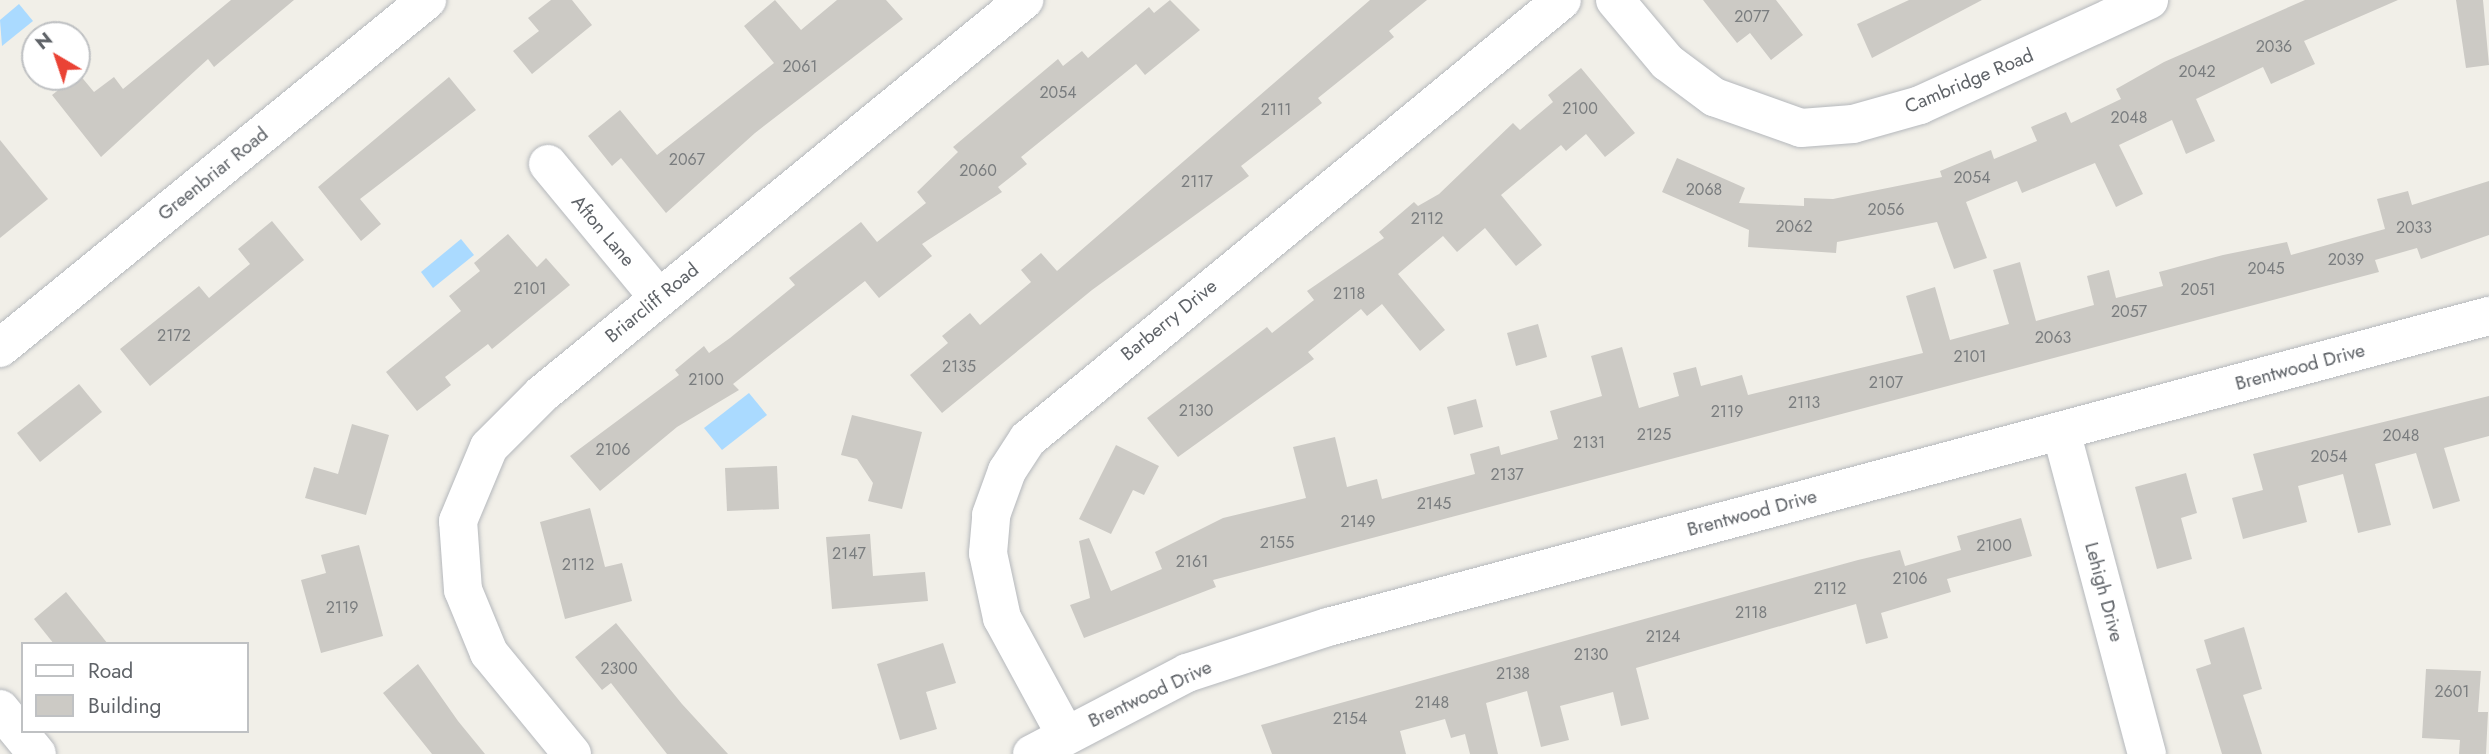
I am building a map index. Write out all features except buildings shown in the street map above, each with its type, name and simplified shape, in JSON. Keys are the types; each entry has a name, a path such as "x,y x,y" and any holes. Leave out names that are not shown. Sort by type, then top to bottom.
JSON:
{"street":[{"name":"Greenbriar Road","path":"0,348 427,0"},
{"name":"Briarcliff Road","path":"572,754 515,687 471,620 456,556 468,487 509,422 658,297 1024,0"},
{"name":"Barberry Drive","path":"1065,734 1002,618 988,553 991,515 1007,471 1028,439 1562,0"},
{"name":"Cambridge Road","path":"1615,0 1667,62 1714,97 1801,128 1853,124 1920,105 2149,0"},
{"name":"Afton Lane","path":"548,164 658,297"},
{"name":"Brentwood Drive","path":"1032,754 1065,734 1186,673 1328,627 2489,316"},
{"name":"Lehigh Drive","path":"2061,431 2147,754"},
{"path":"0,709 37,754"}],"water":[{"path":"19,4 33,21 21,21 21,31 2,46 0,20"},
{"path":"461,239 474,255 433,288 421,272"},
{"path":"749,393 767,415 722,450 704,428"}]}
